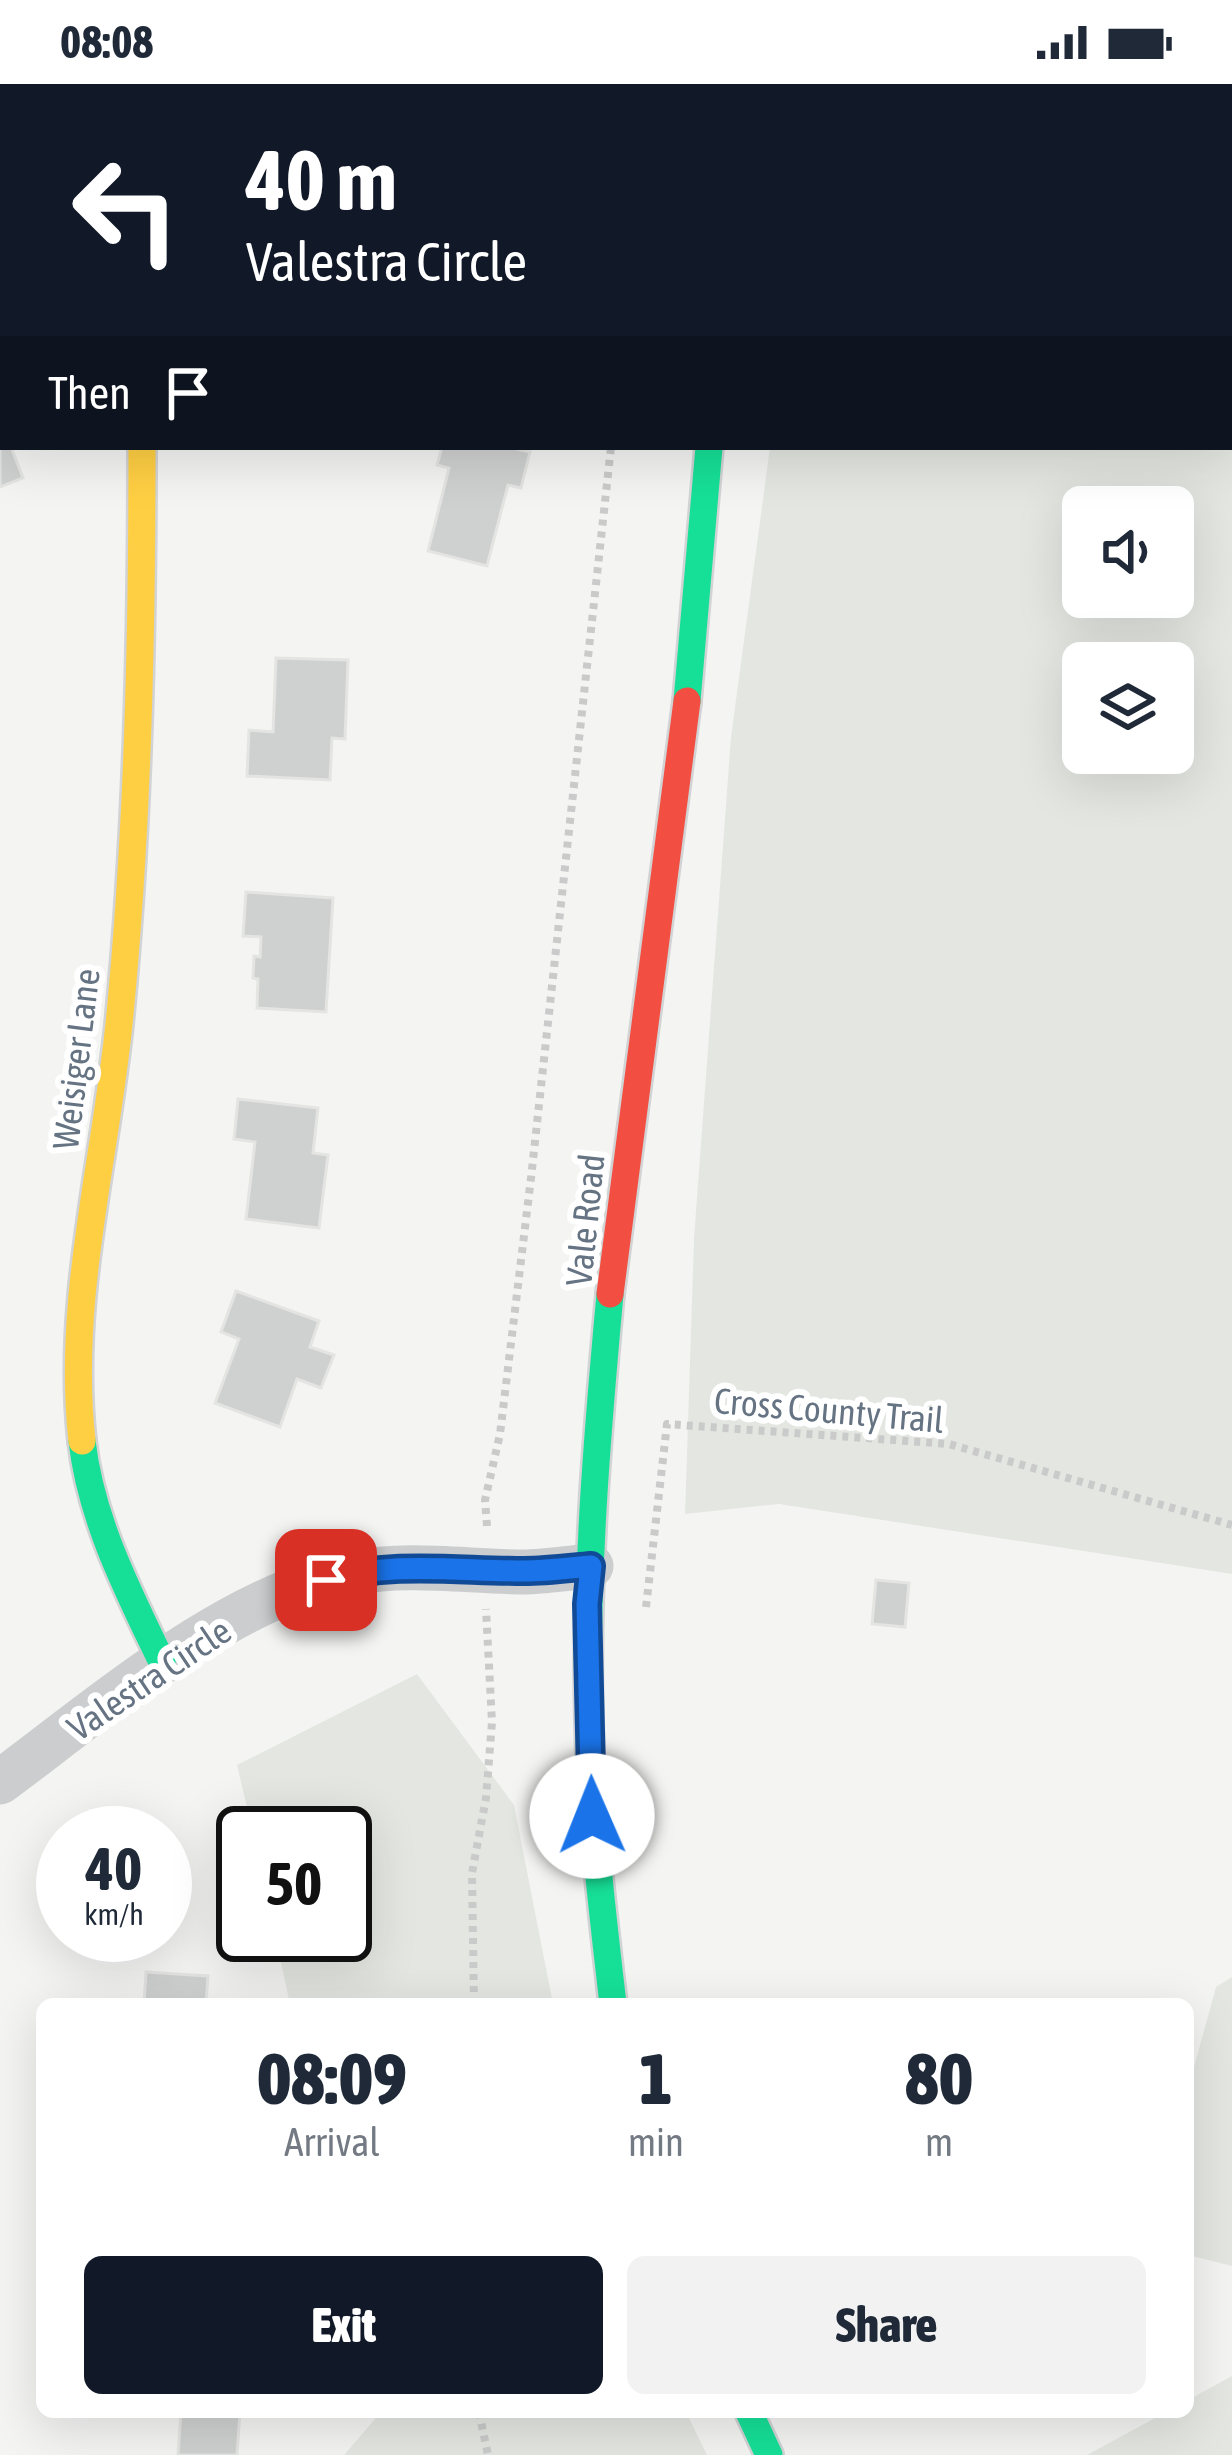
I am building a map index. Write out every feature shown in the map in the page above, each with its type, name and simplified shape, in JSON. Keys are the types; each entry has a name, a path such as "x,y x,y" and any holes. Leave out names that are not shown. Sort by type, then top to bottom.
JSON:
{"main road":[{"name":"Weisiger Lane","path":"142,450 143,591 134,851 119,1023 82,1294 77,1403 94,1512 162,1662"},
{"name":"Vale Road","path":"613,1998 601,1926 592,1816 587,1604 596,1453 643,1022 668,868 710,450"},
{"path":"752,2418 769,2455"}],"street":[{"name":"Valestra Circle","path":"0,1782 162,1662 300,1587 352,1573 422,1567 527,1571 591,1566"}],"path":[{"path":"487,1526 485,1500 500,1434 531,1178 611,450"},
{"name":"Cross County Trail","path":"646,1607 667,1424 949,1444 1232,1525"},
{"path":"474,1998 472,1873 486,1798 492,1722 486,1607"},
{"path":"480,2418 488,2455"}],"shaded area":[{"path":"770,450 1232,450 1232,1574 779,1504 685,1514 694,1238 731,737"},
{"path":"417,1674 514,1805 552,1998 289,1998 281,1962 372,1962 372,1806 247,1806 237,1765"},
{"path":"1232,1977 1232,2266 1194,2256 1194,2067 1216,1987"},
{"path":"1232,2376 1232,2455 1087,2455 1155,2418 1194,2418 1194,2397"},
{"path":"376,2418 689,2418 707,2455 344,2455"}],"building":[{"path":"0,450 12,450 23,478 0,487"},
{"path":"441,450 530,452 521,488 508,485 487,566 428,551 449,468 437,465"},
{"path":"276,658 348,660 345,739 332,738 330,780 247,776 249,730 273,732"},
{"path":"246,892 333,898 326,1012 257,1008 254,956 260,957 261,937 243,936"},
{"path":"238,1099 318,1108 313,1153 328,1155 319,1228 246,1219 255,1142 234,1139"},
{"path":"236,1291 319,1321 310,1347 334,1355 321,1388 297,1379 280,1427 215,1403 239,1339 221,1332"},
{"path":"876,1580 909,1583 905,1627 872,1624"},
{"path":"146,1972 208,1976 206,1998 144,1998"},
{"path":"181,2418 240,2418 237,2455 178,2455"}],"traffic: fast":[{"path":"687,701 709,450"},
{"path":"610,1294 593,1508 588,1668 595,1828 612,1998"},
{"path":"82,1441 102,1527 162,1662"},
{"path":"752,2418 769,2455"}],"traffic: slow":[{"path":"82,1441 79,1333 120,1014 131,872 142,450"}],"traffic: jam":[{"path":"610,1294 687,701"}],"route":[{"path":"326,1580 422,1567 527,1571 591,1566 587,1604 592,1816"}]}
